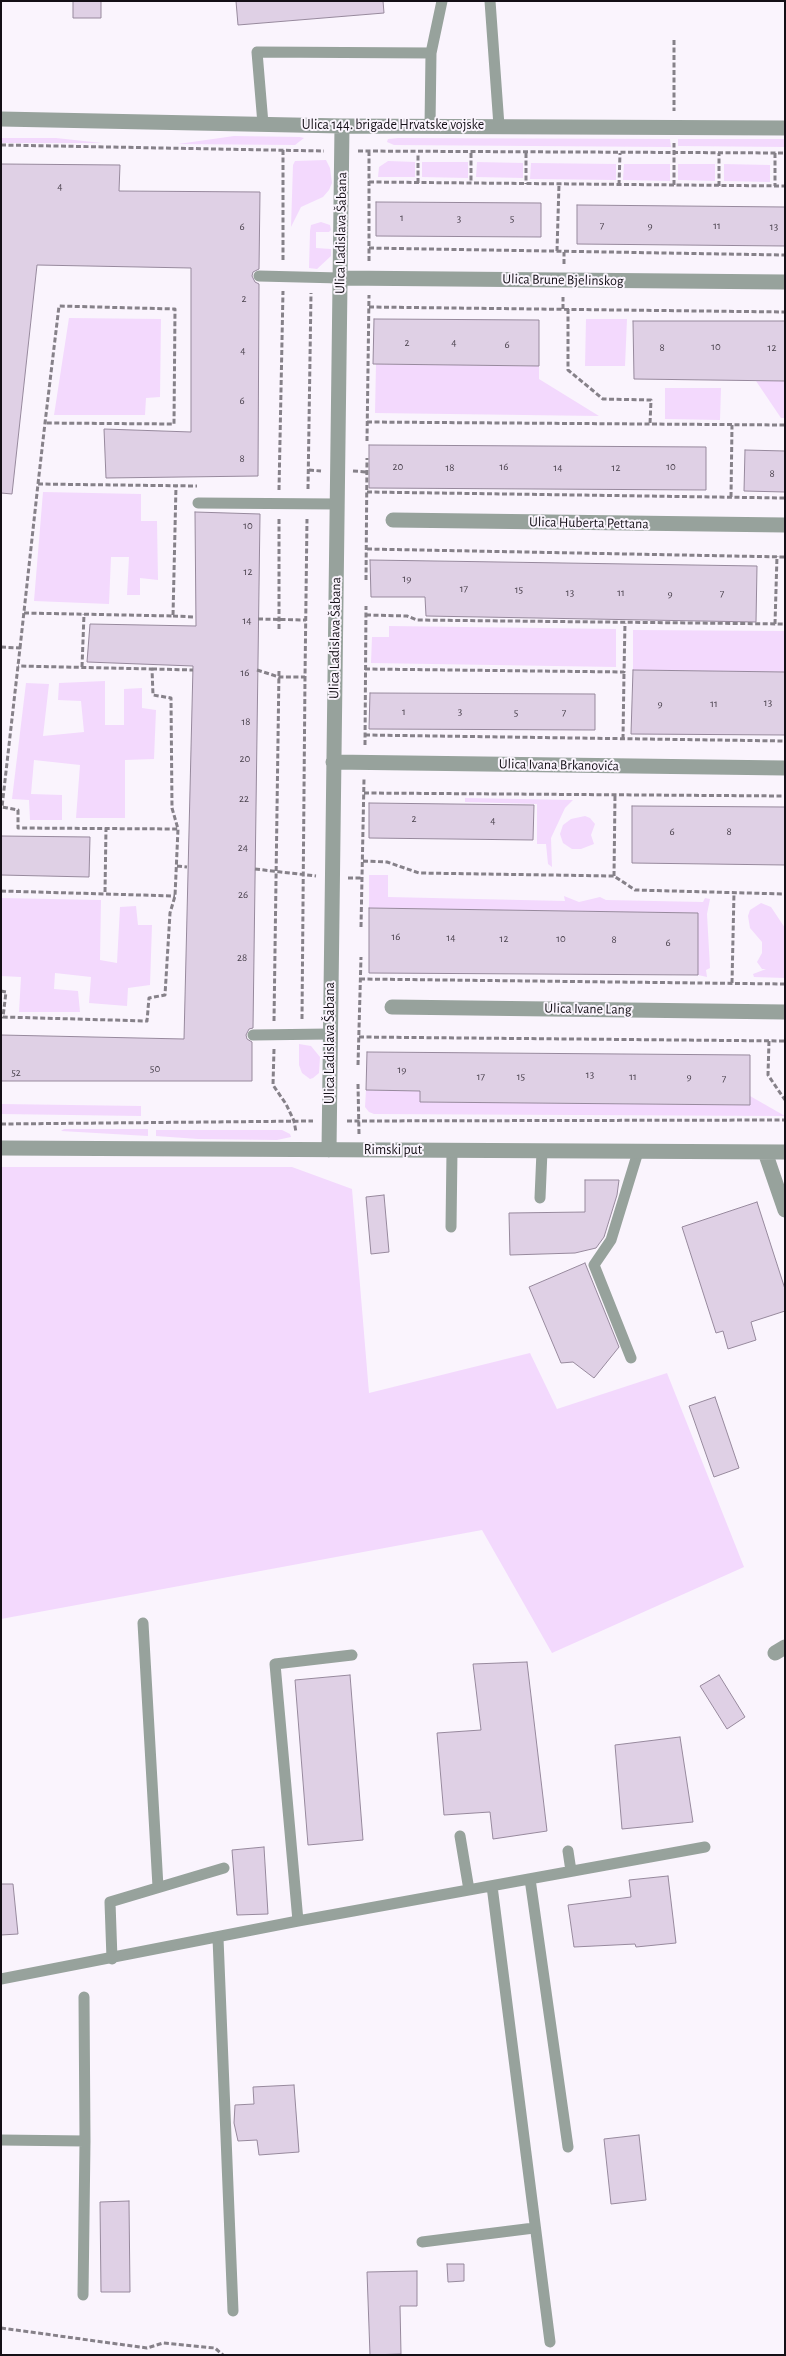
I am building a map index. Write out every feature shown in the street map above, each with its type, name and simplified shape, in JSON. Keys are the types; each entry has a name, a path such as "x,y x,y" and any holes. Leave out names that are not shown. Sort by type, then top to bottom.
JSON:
{"street":[{"name":"Ulica 144. brigade Hrvatske vojske","path":"1,120 342,126 785,128"},
{"name":"Ulica Ladislava Šabana","path":"329,1150 342,126"},
{"name":"Ulica Brune Bjelinskog","path":"340,278 785,282"},
{"name":"Ulica Huberta Pettana","path":"393,520 785,525"},
{"name":"Ulica Ivana Brkanovića","path":"333,762 785,768"},
{"name":"Ulica Ivane Lang","path":"392,1007 785,1012"},
{"name":"Rimski put","path":"1,1148 785,1152"},
{"path":"765,1152 785,1210"}],"lane":[{"path":"430,126 431,53 442,1"},
{"path":"490,1 499,126"},
{"path":"263,124 257,52 431,53"},
{"path":"259,276 340,278"},
{"path":"198,503 337,504"},
{"path":"252,1034 329,1034"},
{"path":"452,1151 452,1226"},
{"path":"540,1198 542,1151"},
{"path":"631,1358 594,1265 610,1240 638,1152"},
{"path":"143,1623 158,1887"},
{"path":"298,1921 275,1664 352,1655"},
{"path":"460,1836 469,1890"},
{"path":"1,1979 112,1959 298,1921 705,1847"},
{"path":"568,1851 571,1871"},
{"path":"112,1959 110,1902 224,1868"},
{"path":"530,1879 568,2147"},
{"path":"492,1886 550,2342"},
{"path":"218,1938 233,2311"},
{"path":"83,2295 84,1996"},
{"path":"1,2140 85,2141"},
{"path":"422,2242 534,2228"}],"path":[{"path":"674,40 674,112"},
{"path":"1,145 369,152 785,153"},
{"path":"283,150 283,267"},
{"path":"369,152 369,264"},
{"path":"418,152 418,182"},
{"path":"471,152 471,183"},
{"path":"526,152 526,184"},
{"path":"619,184 620,153"},
{"path":"674,153 674,185"},
{"path":"719,153 719,186"},
{"path":"774,153 774,186"},
{"path":"369,182 785,186"},
{"path":"557,251 559,184"},
{"path":"369,248 785,255"},
{"path":"308,495 311,288"},
{"path":"368,441 369,289"},
{"path":"278,493 283,290"},
{"path":"45,424 174,424 175,309 59,306 45,424 38,484 2,807 18,810 18,828 178,829"},
{"path":"369,307 785,312"},
{"path":"568,309 568,370 603,399 651,400 650,424"},
{"path":"368,422 785,425"},
{"path":"731,497 732,425"},
{"path":"366,580 367,458"},
{"path":"309,470 327,471"},
{"path":"348,471 367,472"},
{"path":"38,484 204,486"},
{"path":"173,616 176,486"},
{"path":"269,487 288,487"},
{"path":"298,488 308,488"},
{"path":"367,492 785,498"},
{"path":"302,1034 307,512"},
{"path":"279,513 279,631"},
{"path":"366,549 785,556"},
{"path":"776,624 777,556"},
{"path":"365,750 366,606"},
{"path":"24,613 195,618"},
{"path":"82,667 84,614"},
{"path":"366,616 407,616 417,620 785,624"},
{"path":"258,619 306,620"},
{"path":"623,739 625,622"},
{"path":"1,647 20,648"},
{"path":"18,666 193,670"},
{"path":"1,991 6,992 3,1017 147,1021 149,998 165,995 170,913 175,896 178,829 172,808 171,698 153,695 152,670"},
{"path":"257,670 279,677 305,677"},
{"path":"274,1026 279,670"},
{"path":"365,670 624,672"},
{"path":"365,735 785,741"},
{"path":"361,927 364,773"},
{"path":"364,793 785,796"},
{"path":"614,876 615,795"},
{"path":"105,892 106,828"},
{"path":"362,862 387,862 419,873 614,876 635,890 785,894"},
{"path":"176,866 187,867"},
{"path":"255,868 322,877"},
{"path":"1,891 105,892 175,896"},
{"path":"732,983 734,892"},
{"path":"358,1065 361,957"},
{"path":"360,979 785,984"},
{"path":"359,1037 785,1041"},
{"path":"769,1041 768,1075 785,1100"},
{"path":"274,1043 273,1085 286,1104 294,1121 296,1133"},
{"path":"358,1084 357,1121 359,1134"},
{"path":"1,1124 294,1121 785,1120"},
{"path":"1,2328 147,2348 163,2343 215,2348 223,2355"}],"shaded area":[{"path":"234,136 304,138 295,145 178,144"},
{"path":"1,138 56,138 102,143 1,143"},
{"path":"388,139 670,139 671,147 394,145 387,142"},
{"path":"678,139 785,139 785,147 678,146"},
{"path":"326,160 330,168 332,183 329,190 323,197 301,207 291,227 293,165 295,161"},
{"path":"388,161 415,162 415,177 378,177 379,167"},
{"path":"422,162 468,162 468,178 422,177"},
{"path":"477,162 523,163 523,178 476,177"},
{"path":"531,163 616,164 616,180 530,179"},
{"path":"624,164 670,164 670,181 623,180"},
{"path":"678,164 715,164 715,181 678,180"},
{"path":"724,164 770,165 770,182 724,181"},
{"path":"321,222 330,225 331,230 329,232 316,232 316,248 331,249 331,256 317,269 309,268 311,225"},
{"path":"69,318 161,319 160,397 146,398 145,415 54,415"},
{"path":"586,319 627,319 625,366 585,366"},
{"path":"376,364 539,366 539,379 599,416 375,413"},
{"path":"756,381 785,381 785,418 781,418"},
{"path":"665,388 721,388 720,420 665,419"},
{"path":"43,492 141,494 141,521 157,521 158,580 140,578 140,595 127,595 129,557 111,557 109,604 34,601"},
{"path":"389,626 616,629 616,667 371,663 372,637 389,637"},
{"path":"633,630 785,631 785,672 633,670"},
{"path":"105,681 105,725 124,725 124,689 142,688 142,708 156,710 154,759 125,760 125,818 76,818 80,765 34,760 31,794 62,795 62,820 30,820 29,800 12,799 26,683 49,684 43,736 84,732 81,701 58,700 59,683"},
{"path":"465,798 573,800 565,808 551,838 552,867 548,864 546,844 537,844 537,804 465,802"},
{"path":"585,816 590,818 595,824 591,835 594,844 581,849 572,849 563,843 560,834 563,825 571,819"},
{"path":"369,875 388,875 388,897 565,901 564,896 579,902 600,897 606,900 703,902 705,898 710,899 707,914 710,968 706,970 707,977 698,975 697,913 369,908"},
{"path":"1,898 101,900 100,960 117,963 120,907 136,906 138,925 152,925 150,985 128,988 127,1006 89,1003 91,977 55,973 54,989 78,991 80,1012 19,1012 21,977 1,976"},
{"path":"761,903 771,907 785,928 785,978 754,977 753,974 766,969 762,969 757,962 762,953 762,942 750,928 748,916 750,910"},
{"path":"299,1044 311,1046 320,1057 319,1073 313,1078 310,1079 302,1073 299,1065"},
{"path":"366,1090 420,1091 420,1102 750,1105 750,1096 785,1116 374,1114 365,1107"},
{"path":"1,1104 141,1106 141,1116 1,1114"},
{"path":"64,1129 148,1129 148,1136 61,1131"},
{"path":"156,1130 282,1130 290,1134 291,1137 277,1140 198,1139 156,1136"},
{"path":"1,1167 292,1167 352,1189 369,1393 530,1353 557,1409 667,1373 744,1567 552,1653 482,1530 1,1619"}],"building":[{"path":"73,1 101,1 101,18 73,18"},
{"path":"236,1 383,1 384,13 238,25"},
{"path":"1,164 120,165 119,191 260,192 259,269 253,272 252,276 255,282 259,284 258,476 106,478 104,429 191,432 191,268 37,265 12,494 1,493"},
{"path":"376,202 541,203 541,237 376,236"},
{"path":"577,205 785,207 785,246 577,244"},
{"path":"374,319 539,320 539,366 373,364"},
{"path":"633,321 785,321 785,381 634,379"},
{"path":"369,445 706,447 706,490 369,488"},
{"path":"745,450 785,451 785,492 744,491"},
{"path":"195,512 260,514 253,1028 249,1029 246,1035 247,1039 252,1042 252,1081 1,1081 1,1035 184,1039 193,666 87,662 90,624 196,626"},
{"path":"370,560 757,566 756,622 426,616 425,597 371,597"},
{"path":"633,670 785,672 785,735 631,734"},
{"path":"370,693 595,694 595,730 369,729"},
{"path":"369,803 534,805 533,840 369,838"},
{"path":"632,806 785,807 785,865 632,863"},
{"path":"1,836 90,837 89,877 1,875"},
{"path":"369,908 698,913 698,975 369,973"},
{"path":"367,1052 750,1055 750,1105 420,1102 420,1091 366,1090"},
{"path":"585,1180 619,1180 617,1195 604,1237 596,1248 575,1253 510,1255 509,1213 585,1212"},
{"path":"384,1195 389,1252 371,1254 366,1197"},
{"path":"757,1202 785,1289 785,1311 751,1322 756,1340 728,1349 723,1331 716,1333 682,1227"},
{"path":"585,1263 619,1347 594,1378 573,1362 561,1363 529,1287"},
{"path":"715,1397 739,1468 714,1477 689,1406"},
{"path":"527,1662 547,1831 493,1839 490,1812 444,1815 437,1733 481,1730 473,1664"},
{"path":"350,1675 363,1840 308,1845 295,1680"},
{"path":"719,1675 745,1717 727,1729 700,1686"},
{"path":"680,1737 693,1822 622,1829 615,1745"},
{"path":"264,1847 268,1914 237,1915 232,1850"},
{"path":"668,1876 676,1943 636,1947 635,1944 574,1947 568,1905 631,1897 629,1880"},
{"path":"1,1884 13,1884 18,1934 1,1935"},
{"path":"294,2085 299,2152 259,2155 257,2140 238,2141 234,2123 235,2105 254,2104 253,2087"},
{"path":"639,2135 646,2200 611,2204 604,2139"},
{"path":"129,2201 130,2292 101,2292 100,2202"},
{"path":"447,2264 464,2264 464,2281 448,2282"},
{"path":"417,2271 417,2306 400,2306 401,2354 370,2355 367,2272"}]}
